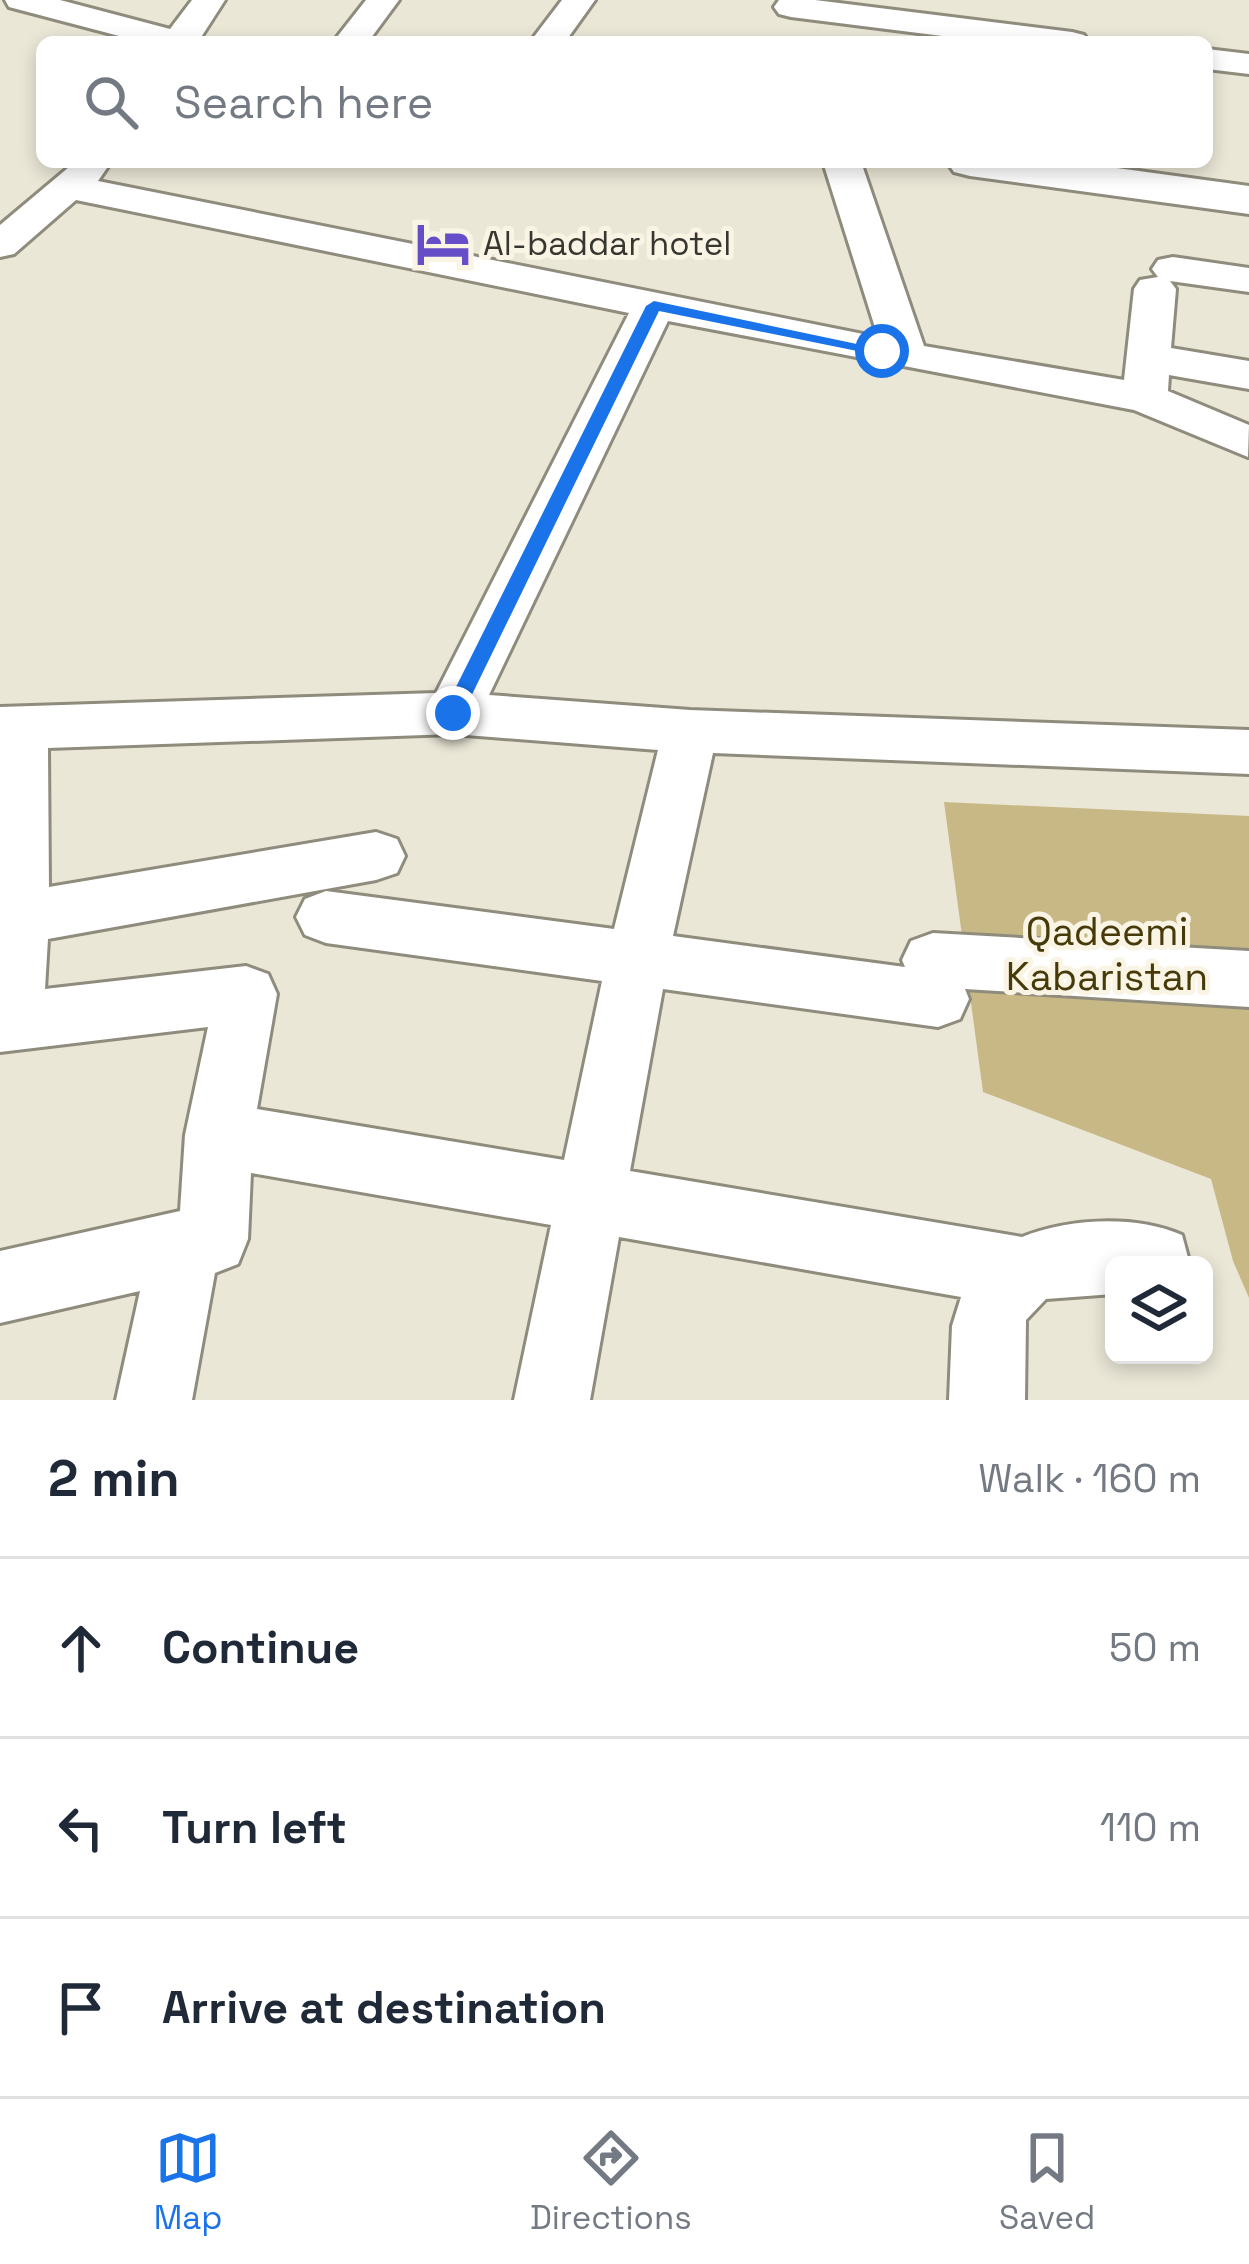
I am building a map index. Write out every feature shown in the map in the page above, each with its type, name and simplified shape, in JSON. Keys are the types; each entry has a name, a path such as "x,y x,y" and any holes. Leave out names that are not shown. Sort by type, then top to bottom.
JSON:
{"main road":[{"path":"1014,168 1249,200"}],"street":[{"path":"21,0 71,6 162,36"},
{"path":"184,36 209,0"},
{"path":"355,36 383,0"},
{"path":"552,36 579,0"},
{"path":"801,36 790,3 1029,36"},
{"path":"1213,60 1249,64"},
{"path":"844,168 907,356"},
{"path":"0,245 83,174 654,306 907,356 1147,378 1249,375"},
{"path":"1147,378 1164,279 1249,280"},
{"path":"453,713 654,306"},
{"path":"1147,378 1248,442"},
{"path":"0,1287 213,1239 219,1135 246,994 6,1022 19,918 10,838 10,727 453,713 690,731 1249,752"},
{"path":"552,1400 637,959 690,731"},
{"path":"19,918 376,856"},
{"path":"326,917 637,959 936,980 1249,979"},
{"path":"219,1135 1018,1270 1045,1262 1105,1260"},
{"path":"154,1400 184,1249"},
{"path":"987,1400 993,1306 1018,1270"}],"green space":[{"name":"Qadeemi Kabaristan","path":"944,802 1249,816 1249,1298 1233,1261 1211,1179 983,1092"}],"place":[{"name":"Al-baddar hotel","path":"443,244"}],"route":[{"path":"453,713 654,306 882,351"}]}
